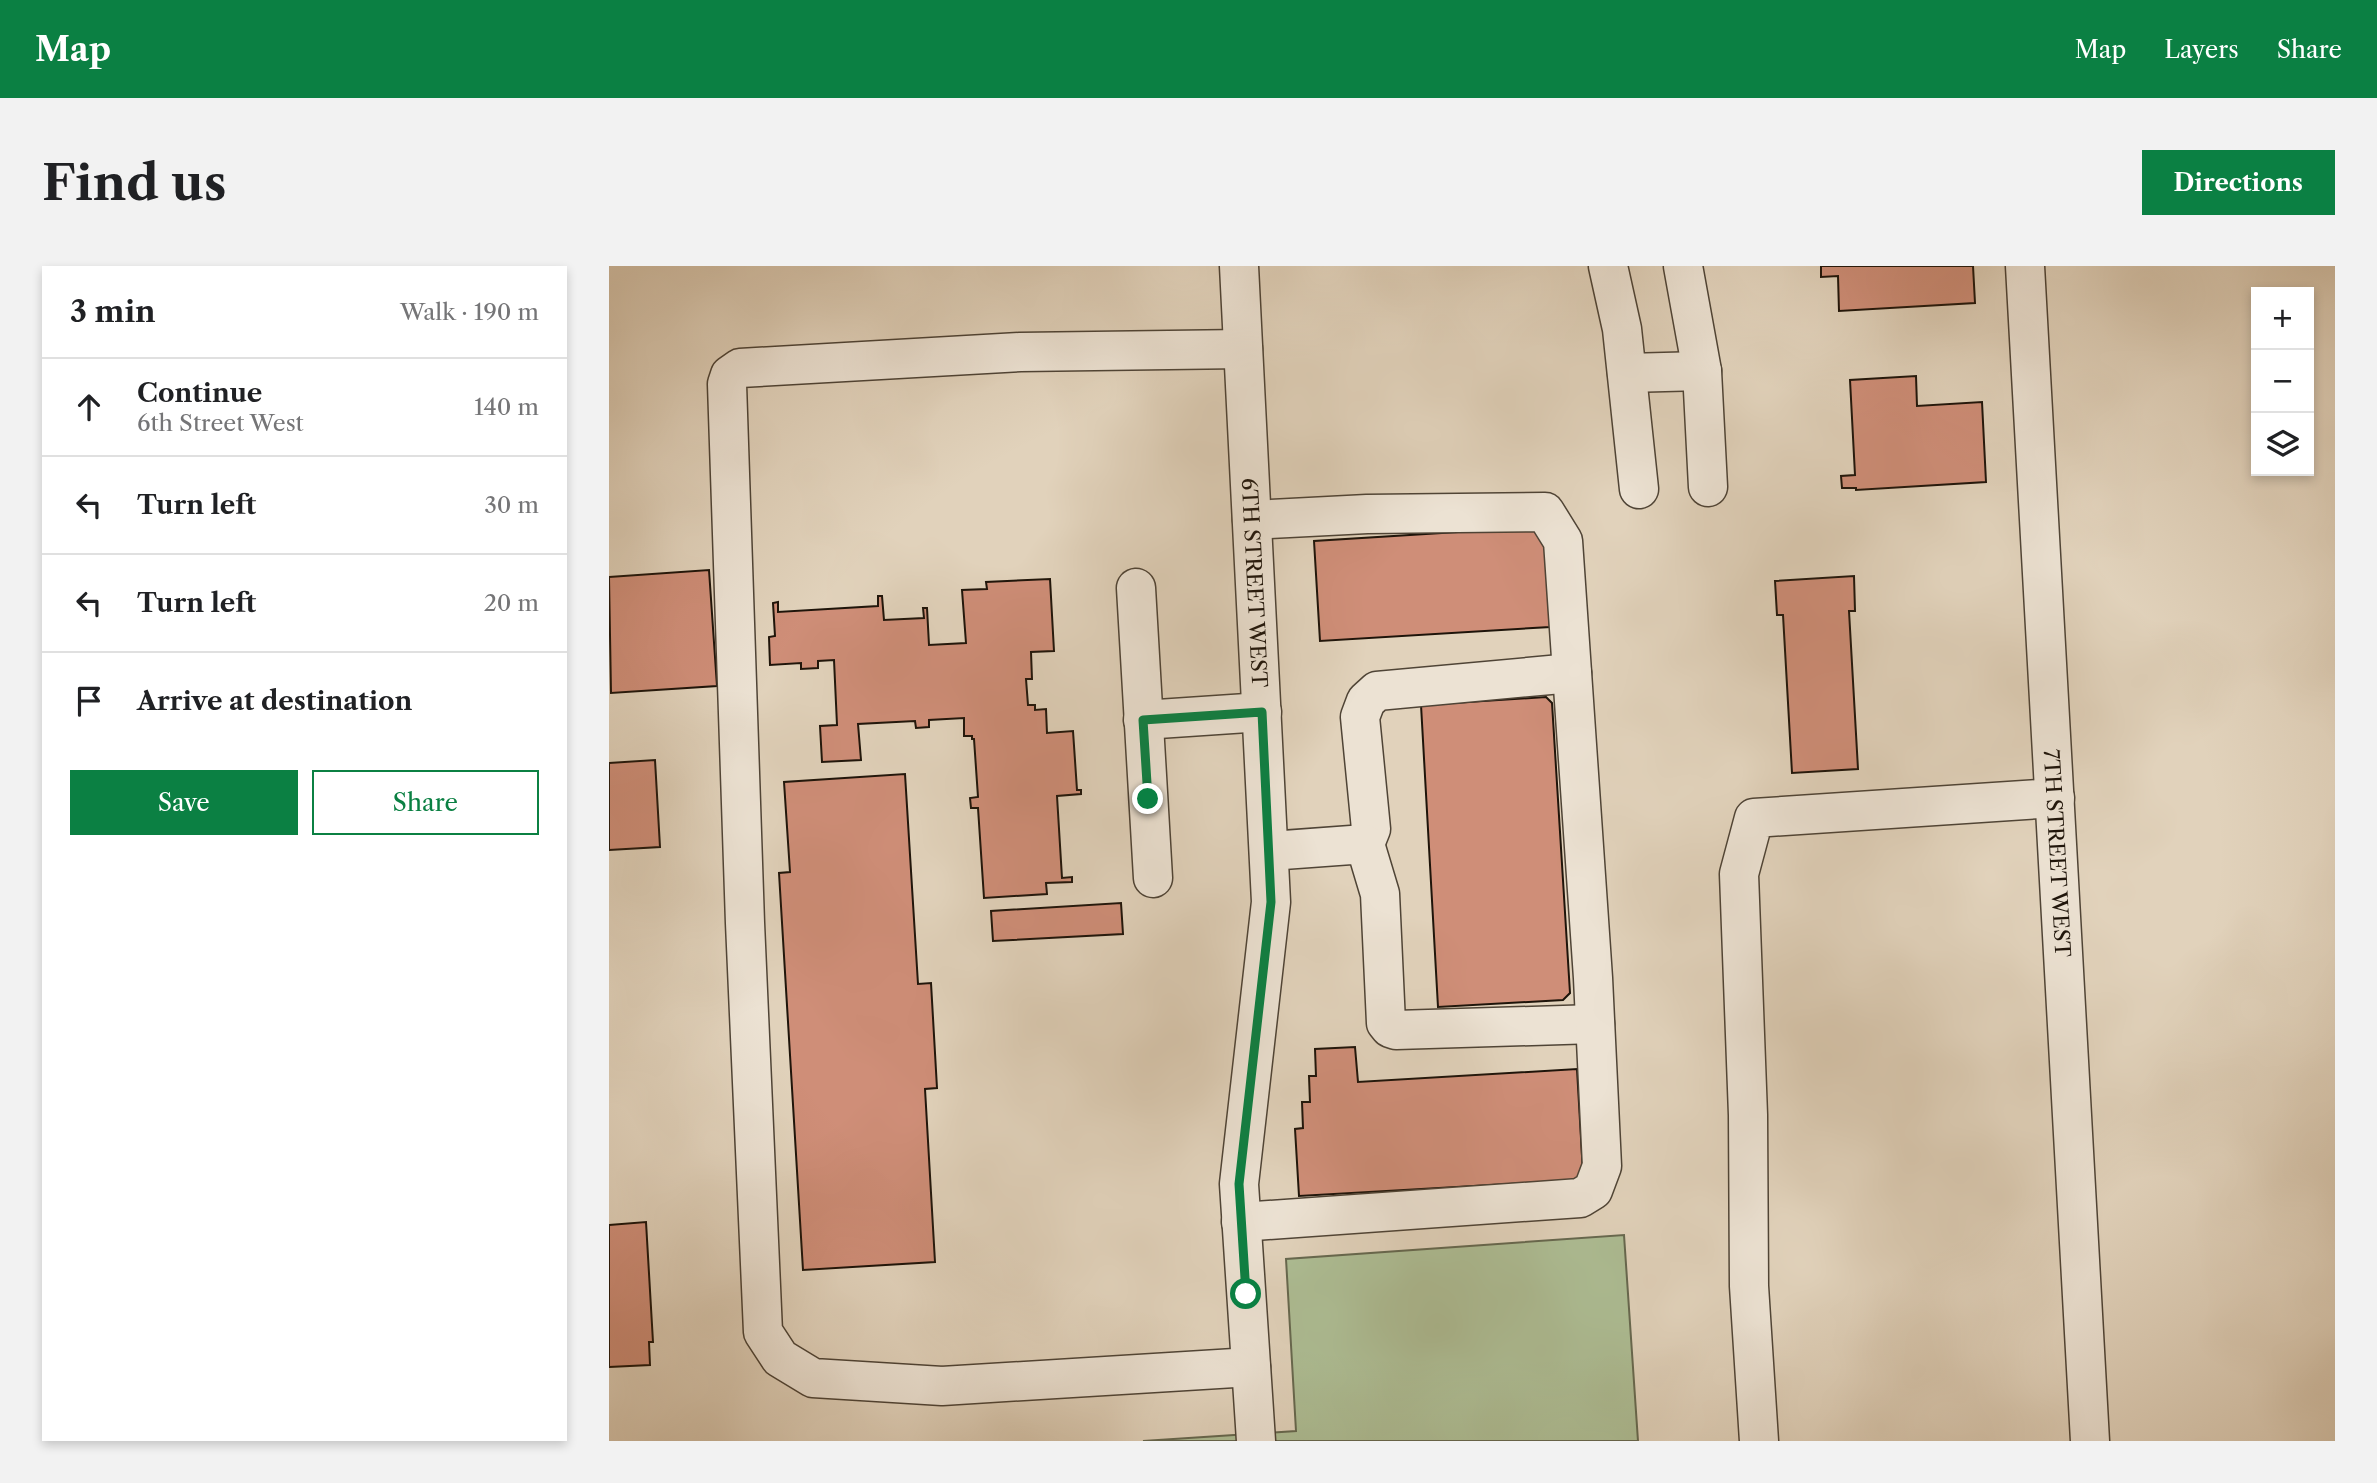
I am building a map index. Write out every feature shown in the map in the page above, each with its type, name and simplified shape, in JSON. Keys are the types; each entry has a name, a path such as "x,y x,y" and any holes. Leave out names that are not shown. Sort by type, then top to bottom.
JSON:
{"street":[{"name":"6TH STREET WEST","path":"1239,266 1271,902 1239,1184 1256,1441"},
{"path":"1608,266 1622,329 1639,489"},
{"path":"1683,266 1702,371 1708,487"},
{"name":"7TH STREET WEST","path":"2025,266 2090,1441"},
{"path":"1243,349 1020,352 740,368 730,374 727,384 745,923 763,1332 780,1358 813,1378 942,1386 1251,1367"},
{"path":"1627,373 1702,371"},
{"path":"1241,1222 1580,1198 1594,1190 1602,1166 1563,541 1545,512 1367,514 1252,520"},
{"path":"1136,588 1153,878"},
{"path":"1572,673 1377,691 1366,701 1360,717 1371,829 1365,844 1380,894 1386,1023 1390,1028 1396,1030 1595,1024"},
{"path":"1143,720 1262,712"},
{"path":"1759,1441 1749,1286 1748,1115 1739,874 1754,818 2055,798"},
{"path":"1269,851 1365,844"}],"green space":[{"path":"1624,1235 1638,1441 1143,1441 1296,1431 1286,1259"}],"building":[{"path":"1821,266 1973,266 1975,303 1839,311 1838,276 1821,277"},
{"path":"1916,376 1917,406 1982,402 1986,482 1856,490 1842,488 1841,476 1855,475 1850,380"},
{"path":"1537,527 1544,534 1550,627 1320,641 1314,541"},
{"path":"709,570 717,686 611,693 609,577"},
{"path":"1854,576 1855,611 1849,611 1858,769 1792,773 1783,615 1777,615 1775,581"},
{"path":"1050,579 1054,651 1031,652 1032,679 1026,679 1028,705 1035,705 1035,710 1046,709 1047,733 1073,731 1077,790 1081,790 1081,794 1057,796 1062,878 1072,877 1072,882 1046,883 1047,894 984,898 978,808 971,808 970,798 978,797 974,739 972,736 964,736 964,718 929,720 929,727 916,728 915,721 858,724 861,760 822,762 820,726 837,725 834,660 818,661 818,668 801,669 801,663 770,665 769,637 775,636 773,603 778,602 778,612 878,606 878,596 882,596 884,620 924,618 923,608 927,608 929,645 966,643 962,590 987,589 986,582"},
{"path":"1546,697 1552,703 1570,993 1563,1000 1438,1007 1421,705"},
{"path":"655,760 660,847 609,850 609,763"},
{"path":"905,774 918,984 931,983 937,1088 925,1089 935,1262 803,1270 779,873 790,872 784,782"},
{"path":"1121,903 1123,934 993,941 991,911"},
{"path":"1355,1047 1358,1082 1577,1069 1583,1173 1577,1180 1299,1196 1295,1129 1303,1128 1302,1102 1310,1102 1309,1076 1316,1076 1315,1049"},
{"path":"646,1222 653,1342 649,1342 650,1365 609,1367 609,1225"}],"route":[{"path":"1148,799 1143,720 1262,712 1271,902 1239,1184 1246,1294"}]}
